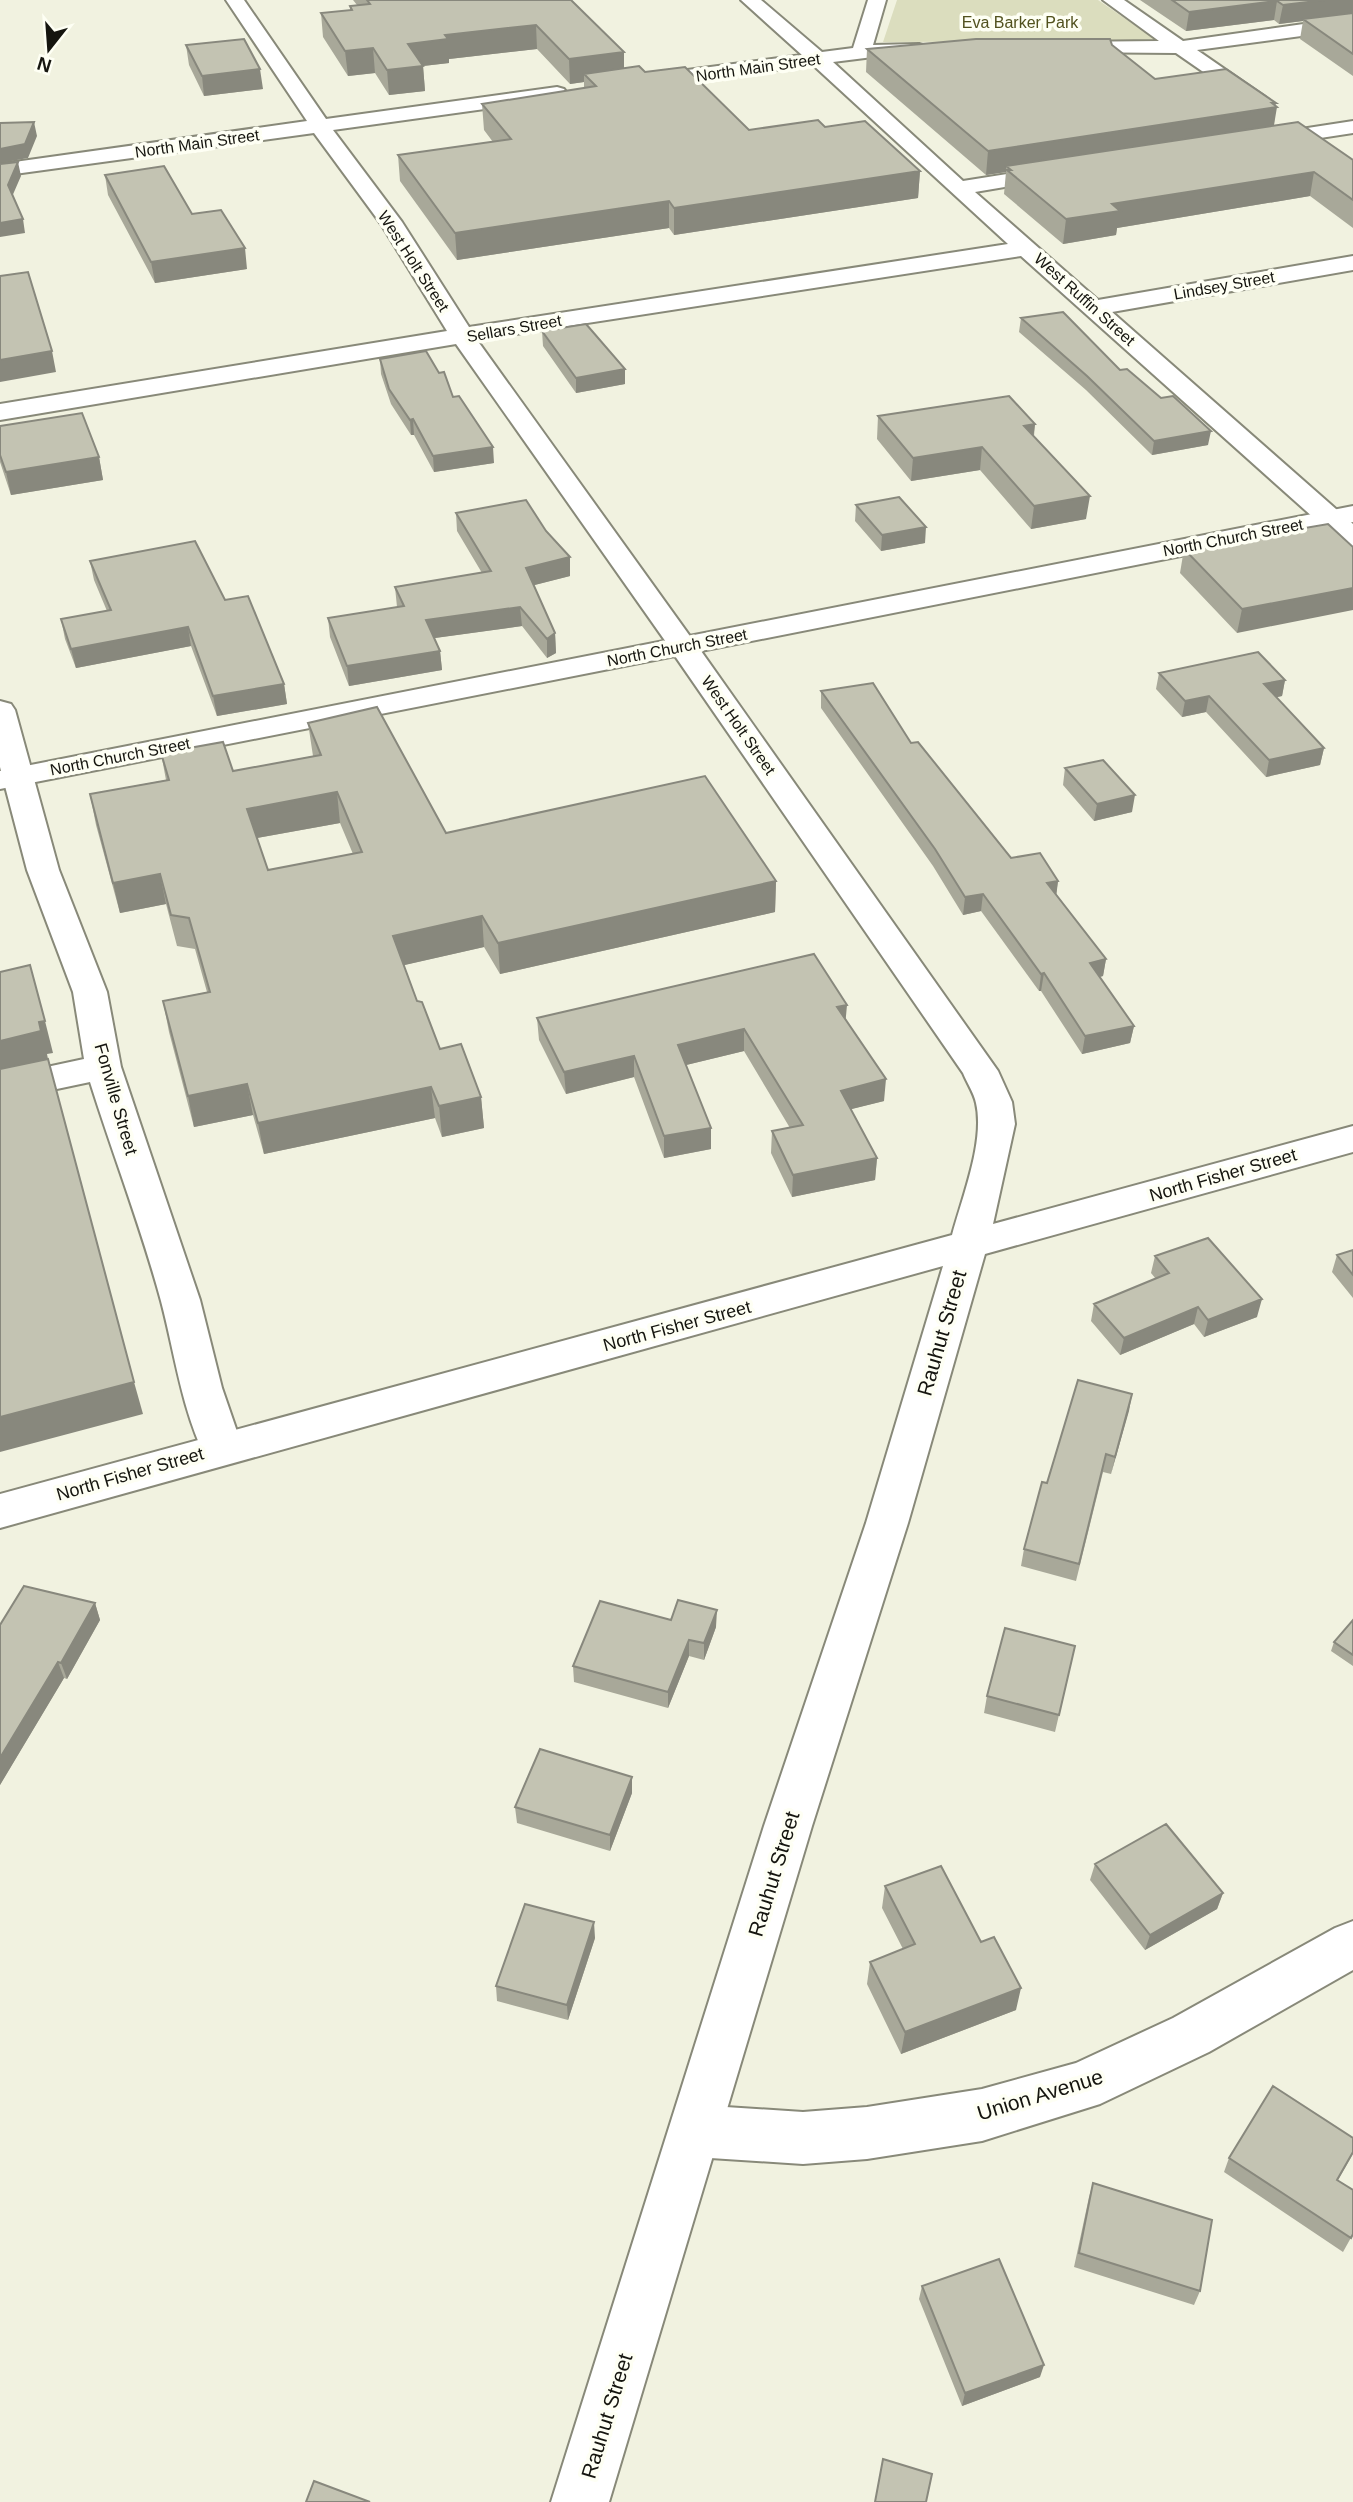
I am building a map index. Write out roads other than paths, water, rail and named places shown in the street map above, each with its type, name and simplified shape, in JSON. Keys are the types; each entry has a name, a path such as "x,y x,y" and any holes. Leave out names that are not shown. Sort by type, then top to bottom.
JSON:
{"street":[{"name":"West Holt Street","path":"235,0 321,127 391,222 463,337 980,1071 994,1102 997,1124 994,1146 968,1246"},
{"name":"West Ruffin Street","path":"750,0 818,58 958,188 1094,308 1342,516 1353,538"},
{"path":"861,53 877,0"},
{"path":"1112,0 1330,149"},
{"path":"1043,48 1178,47 1353,23"},
{"name":"North Main Street","path":"620,85 861,53 945,49"},
{"name":"North Main Street","path":"0,170 572,91"},
{"path":"1240,144 1353,127"},
{"path":"958,188 1079,169"},
{"name":"Sellars Street","path":"0,412 598,313 1028,248"},
{"name":"Lindsey Street","path":"1094,308 1353,263"},
{"name":"North Church Street","path":"9,778 1342,516"},
{"name":"Fonville Street","path":"0,710 9,778 90,992 103,1067 180,1300 202,1388 222,1449"},
{"path":"0,1089 103,1067"},
{"name":"North Fisher Street","path":"0,1511 1353,1139"},
{"name":"Rauhut Street","path":"580,2502 788,1826 887,1523 968,1246"},
{"name":"Union Avenue","path":"695,2131 803,2138 867,2133 982,2115 1082,2086 1191,2035 1353,1944"}],"park label":[{"name":"Eva Barker Park","path":"1020,22"}]}
